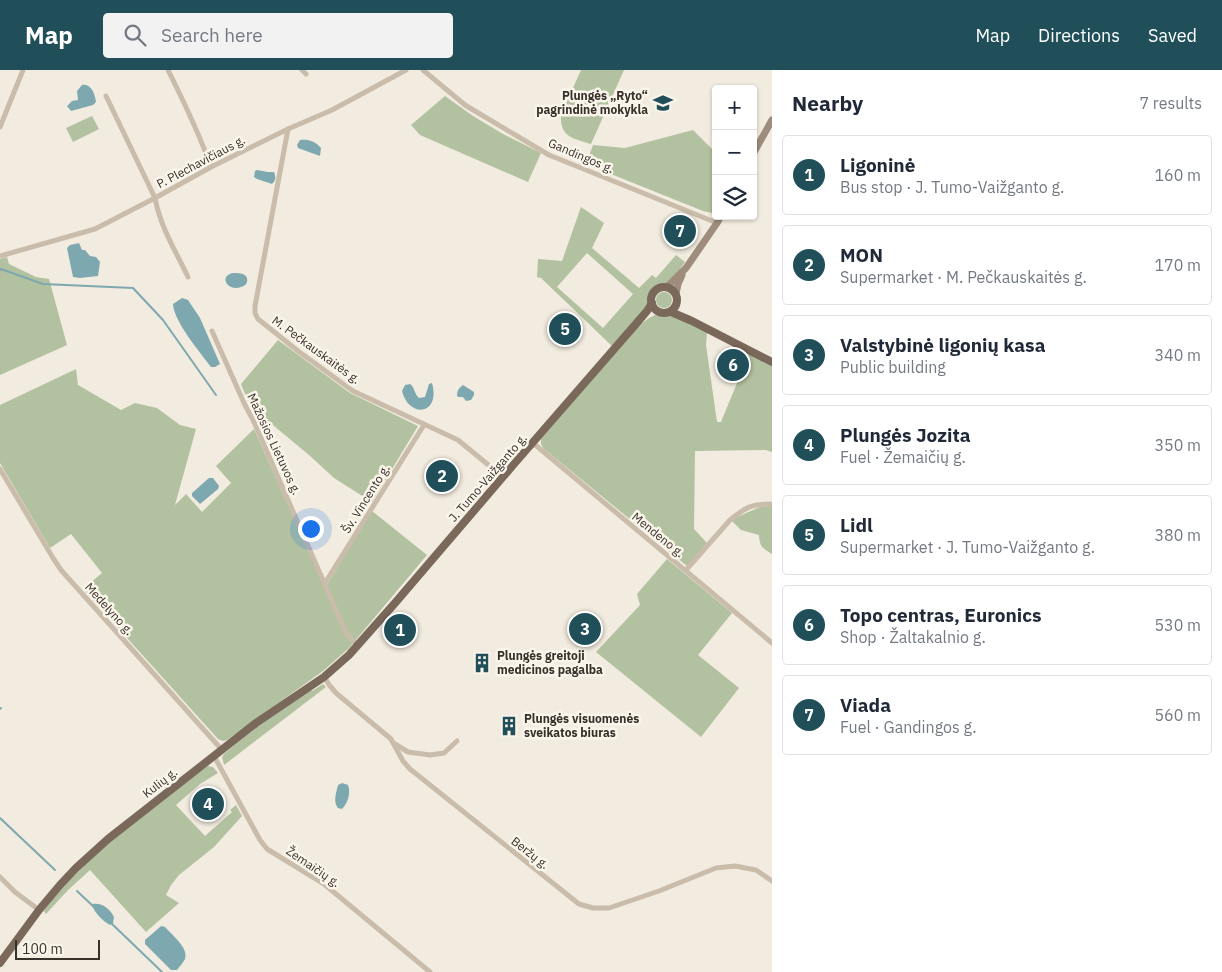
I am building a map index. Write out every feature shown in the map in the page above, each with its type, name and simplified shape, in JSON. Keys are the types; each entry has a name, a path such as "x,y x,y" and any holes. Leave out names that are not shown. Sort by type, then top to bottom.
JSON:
{"main road":[{"path":"757,147 772,120"},
{"path":"676,294 678,284 686,268 719,220"},
{"path":"667,287 676,294 678,299 677,305 671,312 665,314 657,312 653,307 652,296 658,289 667,287 686,268"},
{"name":"J. Tumo-Vaižganto g.","path":"358,646 652,304"},
{"path":"677,305 692,321"},
{"name":"J. Tumo-Vaižganto g.","path":"635,325 657,312"},
{"path":"671,312 772,362"},
{"name":"Kulių g.","path":"0,963 39,910 60,885 91,854 126,824 273,711 324,677 358,646"}],"street":[{"path":"0,126 23,70"},
{"path":"168,70 186,105 211,167"},
{"name":"P. Plechavičiaus g.","path":"0,256 95,229 211,167 288,129 332,110 406,70"},
{"name":"Gandingos g.","path":"423,70 465,105 549,155 712,217"},
{"path":"106,96 155,198 156,207 188,278"},
{"name":"M. Pečkauskaitės g.","path":"288,129 255,306 255,314 258,319 353,391 458,440 503,477"},
{"name":"Mažosios Lietuvos g.","path":"212,331 346,633 358,646"},
{"name":"Šv. Vincento g.","path":"325,583 424,424"},
{"name":"Mendeno g.","path":"532,443 772,643"},
{"name":"Medelyno g.","path":"0,469 61,570 222,750"},
{"path":"686,570 738,513 746,507 757,504 772,504"},
{"name":"Beržų g.","path":"324,677 336,692 391,739 397,752 410,769 579,904 593,908 608,908 659,891 716,868 734,866 756,870 772,881"},
{"path":"394,744 408,752 430,755 444,753 457,741"},
{"name":"Žemaičių g.","path":"214,756 260,840 268,849 324,884 430,972"},
{"path":"0,877 15,892 39,910"}],"green space":[{"path":"581,70 624,70 591,144 569,136 561,122 561,115"},
{"path":"445,96 503,134 541,153 528,182 420,135 411,125"},
{"path":"92,116 99,129 73,142 66,128"},
{"path":"693,130 712,149 712,213 586,164 593,145 625,148"},
{"path":"581,207 604,223 592,248 639,288 652,275 656,278 676,255 685,262 673,279 668,283 653,288 647,307 612,346 541,278 537,277 538,259 562,261","holes":["587,253 633,294 603,328 557,287"]},
{"path":"7,257 9,264 36,277 49,279 67,345 0,375 0,259"},
{"path":"664,292 672,300 664,308 656,300"},
{"path":"655,315 675,316 707,332 706,345 717,422 721,422 749,354 772,366 772,452 766,450 695,451 694,529 707,543 687,566 543,448 541,444 541,439 638,326"},
{"path":"278,340 350,393 418,426 372,502 334,478 250,406 241,384"},
{"path":"76,369 78,385 121,410 135,403 157,408 180,425 196,429 175,505 186,494 202,512 231,483 216,466 254,429 325,588 372,511 427,555 349,648 323,671 227,740 218,739 83,589 102,573 71,534 50,548 0,463 0,405"},
{"path":"772,506 772,554 762,547 759,535 741,530 732,521 760,507"},
{"path":"667,559 732,613 698,655 739,688 701,737 596,652 640,605 637,594"},
{"path":"323,684 326,687 224,765 222,757 237,743 261,724"},
{"path":"208,766 213,767 218,773 200,784 176,805 205,836 232,812 230,810 236,805 242,816 214,847 179,875 171,885 166,895 179,903 146,932 90,870 46,914 45,909 71,879 100,851 145,813"}],"water":[{"path":"82,85 90,87 96,102 93,105 71,111 67,106 72,101 78,100 77,91"},
{"path":"300,140 314,142 321,148 320,156 298,148 297,145"},
{"path":"257,170 274,172 275,178 273,183 254,177"},
{"path":"79,243 82,250 85,250 90,256 96,257 100,262 98,276 73,277 67,248 70,245"},
{"path":"233,273 245,275 247,282 245,285 236,288 229,286 226,277"},
{"path":"182,298 188,300 200,318 220,364 215,367 211,367 188,337 174,311 173,304"},
{"path":"432,383 434,394 432,402 428,407 423,410 411,406 402,391 405,385 412,385 419,398 425,397 429,384"},
{"path":"463,385 474,392 471,400 466,401 463,397 457,396 458,389"},
{"path":"209,478 213,478 219,486 218,489 200,504 192,496 192,493"},
{"path":"342,783 348,785 349,795 342,809 336,806 335,800 338,785"},
{"path":"92,904 99,904 108,909 114,917 113,923 110,925 101,919"},
{"path":"161,926 165,927 185,950 185,959 177,970 171,970 145,944 145,940"}],"waterway":[{"path":"0,270 43,284 133,288 163,320 216,395"},
{"path":"0,818 55,870"},
{"path":"77,891 94,907"},
{"path":"110,922 162,972"}],"place":[{"name":"Plungės „Ryto“ pagrindinė mokykla","path":"663,103"},
{"name":"Viada","path":"680,231"},
{"name":"Lidl","path":"565,329"},
{"name":"Topo centras, Euronics","path":"733,365"},
{"name":"MON","path":"442,476"},
{"name":"Valstybinė ligonių kasa","path":"585,629"},
{"name":"Ligoninė","path":"400,630"},
{"name":"Plungės greitoji medicinos pagalba","path":"482,663"},
{"name":"Plungės visuomenės sveikatos biuras","path":"509,726"},
{"name":"Plungės Jozita","path":"208,804"}]}
